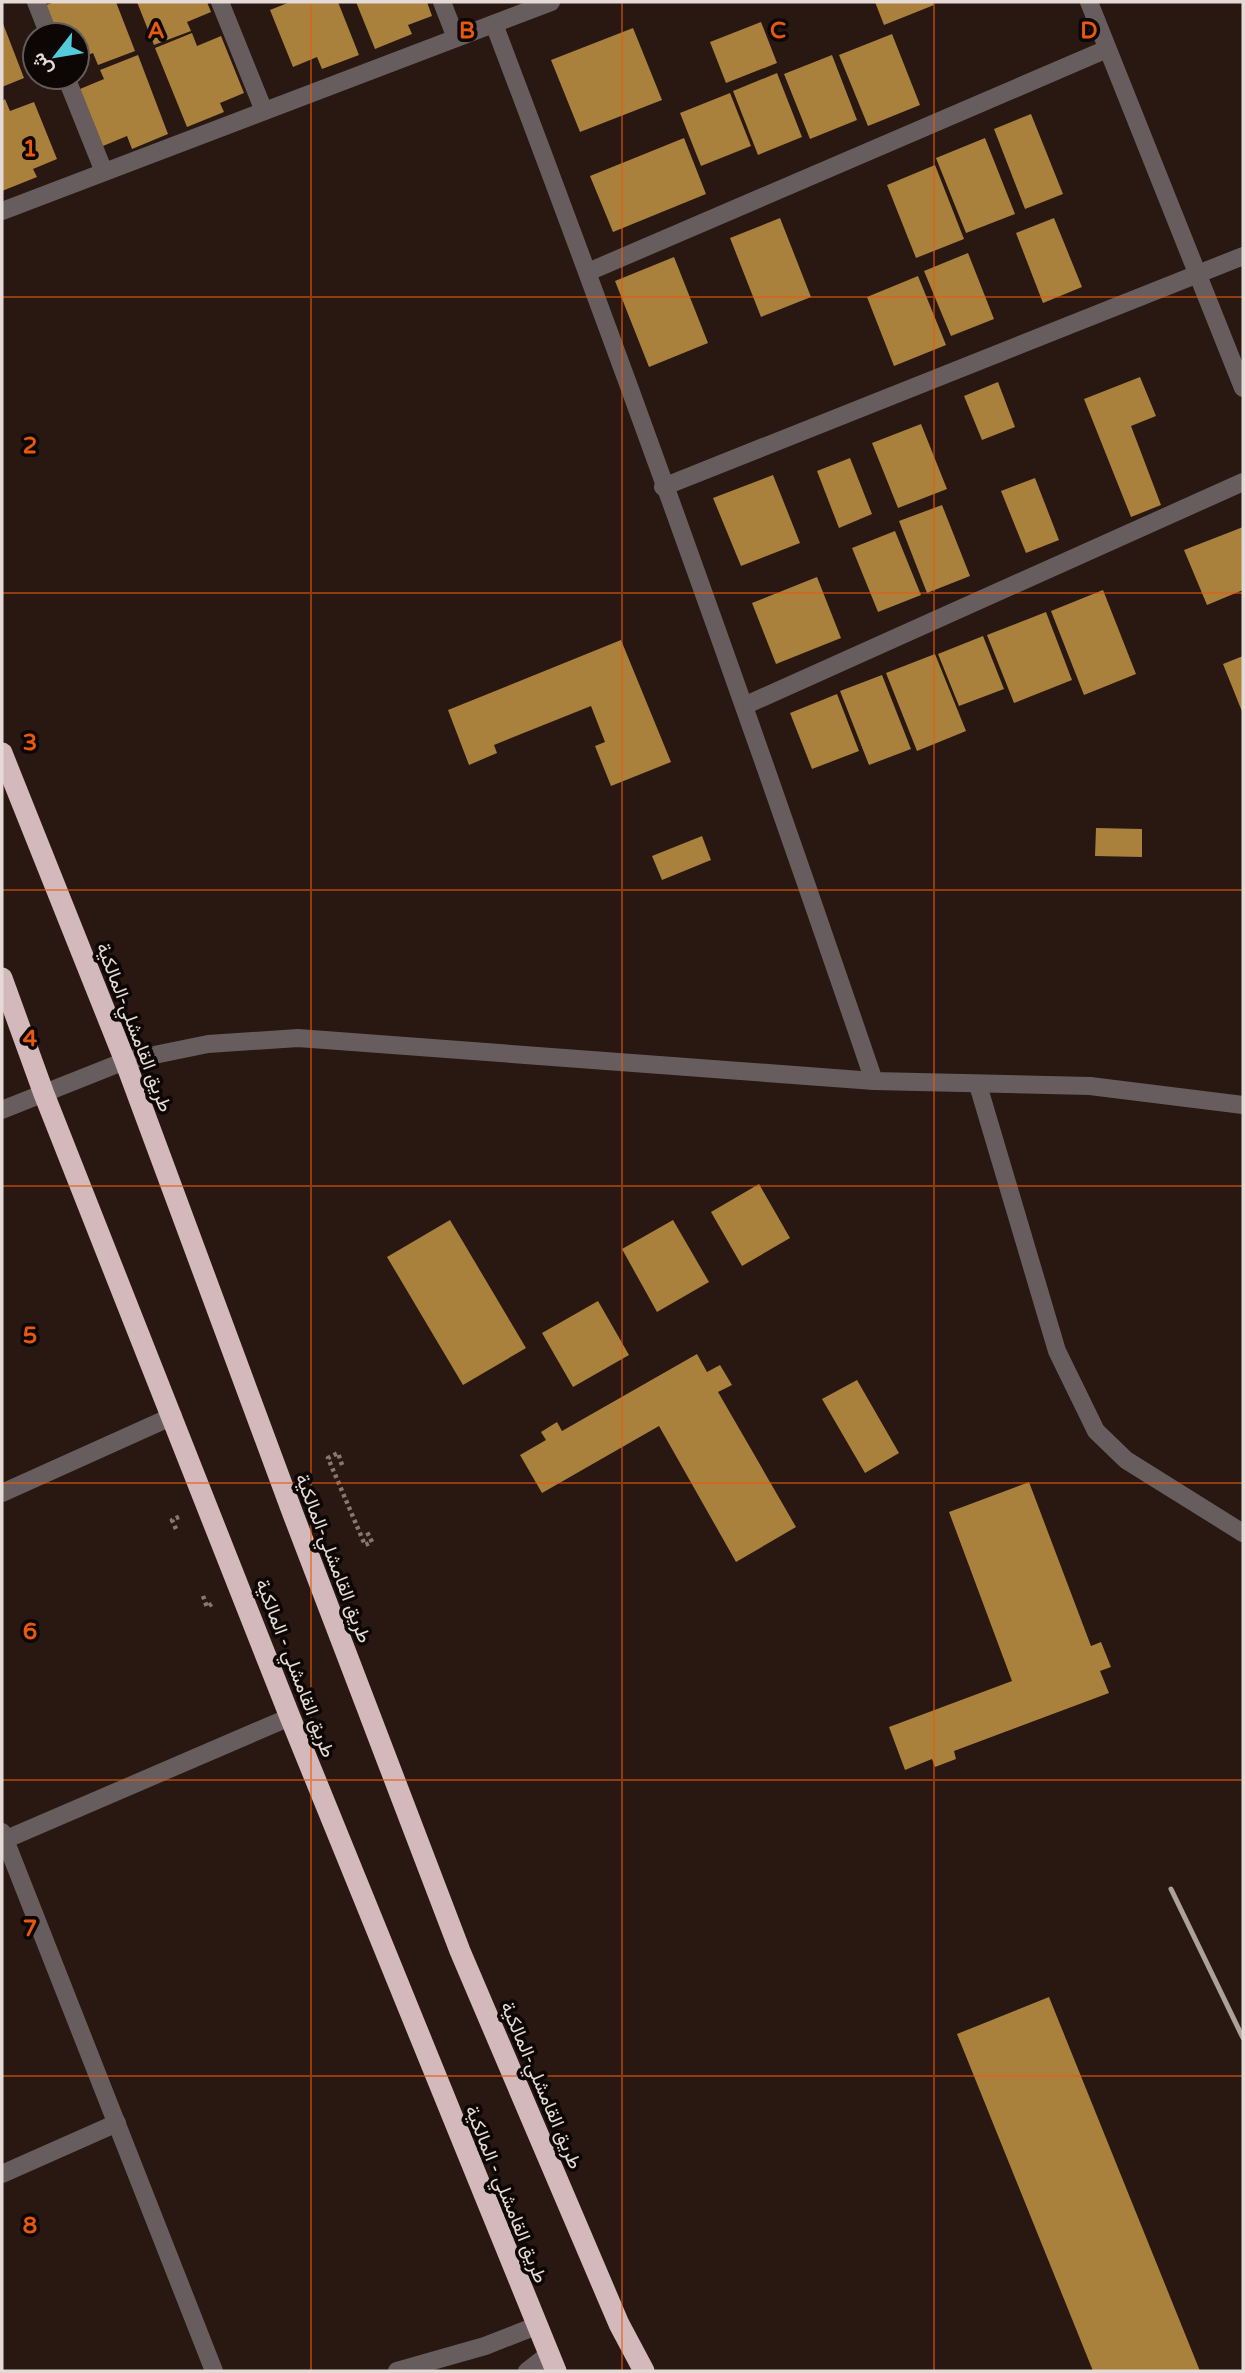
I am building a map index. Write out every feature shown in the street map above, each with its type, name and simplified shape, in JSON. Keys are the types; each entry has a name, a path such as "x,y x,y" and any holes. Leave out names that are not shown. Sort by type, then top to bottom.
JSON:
{"highway":[{"name":"طريق القامشلي-المالكية","path":"2,754 125,1061 288,1501 455,1938 619,2324 644,2371"},
{"name":"طريق القامشلي - المالكية","path":"2,978 44,1094 290,1717 553,2363"}],"street":[{"path":"36,2 43,21"},
{"path":"220,2 264,111"},
{"path":"442,2 456,38"},
{"path":"2,211 551,2"},
{"path":"1089,2 1196,277 1243,388"},
{"path":"494,24 588,272 663,487 746,705 873,1081"},
{"path":"588,272 1107,49"},
{"path":"72,91 104,172"},
{"path":"663,487 1196,277 1243,256"},
{"path":"746,705 1243,482"},
{"path":"2,1110 125,1061 208,1044 298,1038 873,1081 1090,1086 1243,1105"},
{"path":"978,1085 1057,1350 1096,1431 1126,1460 1243,1533"},
{"path":"2,1493 173,1416"},
{"path":"215,2371 3,1838 290,1717"},
{"path":"2,2174 117,2123"},
{"path":"397,2371 485,2346 536,2326"},
{"path":"527,2371 553,2363"}],"path":[{"path":"342,1465 338,1453 328,1458 365,1545 372,1542 366,1530"}],"building":[{"path":"55,2 116,2 135,51 98,65 91,54 91,21 52,21 46,5"},
{"path":"137,2 207,2 211,12 187,22 191,31 154,45"},
{"path":"290,2 338,2 359,55 322,69 317,57 293,67 270,10"},
{"path":"356,2 427,2 432,16 408,25 412,34 375,49"},
{"path":"875,2 932,2 934,5 884,25"},
{"path":"2,21 21,70 21,79 2,87"},
{"path":"761,22 777,63 726,83 710,42"},
{"path":"633,28 662,100 580,132 551,60"},
{"path":"192,33 197,46 221,36 244,93 220,103 224,112 187,127 155,48"},
{"path":"892,34 920,105 868,126 839,55"},
{"path":"138,55 168,134 132,149 127,136 103,146 81,91 91,91 91,84 104,79 100,70"},
{"path":"832,55 857,120 810,139 784,74"},
{"path":"777,73 802,137 758,155 733,91"},
{"path":"730,93 751,146 701,166 680,113"},
{"path":"5,99 10,111 34,102 57,159 33,169 37,177 2,191 2,101"},
{"path":"1031,114 1063,194 1025,209 994,129"},
{"path":"684,138 706,194 613,232 590,176"},
{"path":"985,138 1015,214 966,233 936,158"},
{"path":"935,165 964,239 916,258 887,185"},
{"path":"780,218 811,297 761,317 730,238"},
{"path":"1054,218 1082,287 1043,303 1016,233"},
{"path":"968,253 994,319 951,336 924,271"},
{"path":"674,257 708,343 649,367 615,281"},
{"path":"918,276 946,345 894,366 867,297"},
{"path":"1140,377 1156,416 1131,426 1161,505 1131,517 1084,399"},
{"path":"998,382 1015,427 982,440 964,396"},
{"path":"921,424 947,489 898,508 872,443"},
{"path":"850,458 872,514 839,528 817,471"},
{"path":"773,475 800,543 741,566 713,498"},
{"path":"1035,478 1059,540 1026,553 1001,491"},
{"path":"942,505 970,576 927,593 899,521"},
{"path":"1243,527 1243,590 1207,605 1184,550"},
{"path":"895,531 921,595 878,612 852,548"},
{"path":"817,577 841,638 776,664 752,603"},
{"path":"1103,590 1136,674 1084,695 1051,611"},
{"path":"1046,612 1072,680 1014,703 987,635"},
{"path":"983,636 1004,689 959,706 938,654"},
{"path":"621,640 671,762 611,786 595,746 605,742 591,706 494,745 497,753 469,765 448,710"},
{"path":"935,654 966,731 917,751 886,673"},
{"path":"1243,656 1243,714 1223,664"},
{"path":"882,675 911,749 869,765 840,691"},
{"path":"837,694 859,751 812,769 790,713"},
{"path":"1096,828 1142,829 1142,857 1095,856"},
{"path":"702,836 711,860 662,880 652,856"},
{"path":"759,1184 790,1238 742,1266 711,1212"},
{"path":"450,1220 526,1348 463,1385 387,1257"},
{"path":"673,1220 709,1282 657,1312 622,1249"},
{"path":"598,1301 629,1355 573,1387 542,1333"},
{"path":"697,1354 707,1372 720,1365 732,1385 718,1392 796,1527 736,1562 659,1426 542,1493 520,1455 546,1440 541,1432 557,1422 562,1431"},
{"path":"857,1380 899,1453 865,1473 822,1399"},
{"path":"1029,1482 1091,1646 1101,1642 1111,1667 1100,1671 1109,1693 954,1751 956,1759 935,1767 932,1759 905,1770 889,1727 1012,1681 949,1512"},
{"path":"1049,1997 1200,2371 1093,2371 957,2034"}],"railway":[{"path":"1171,1889 1243,2038"}]}
